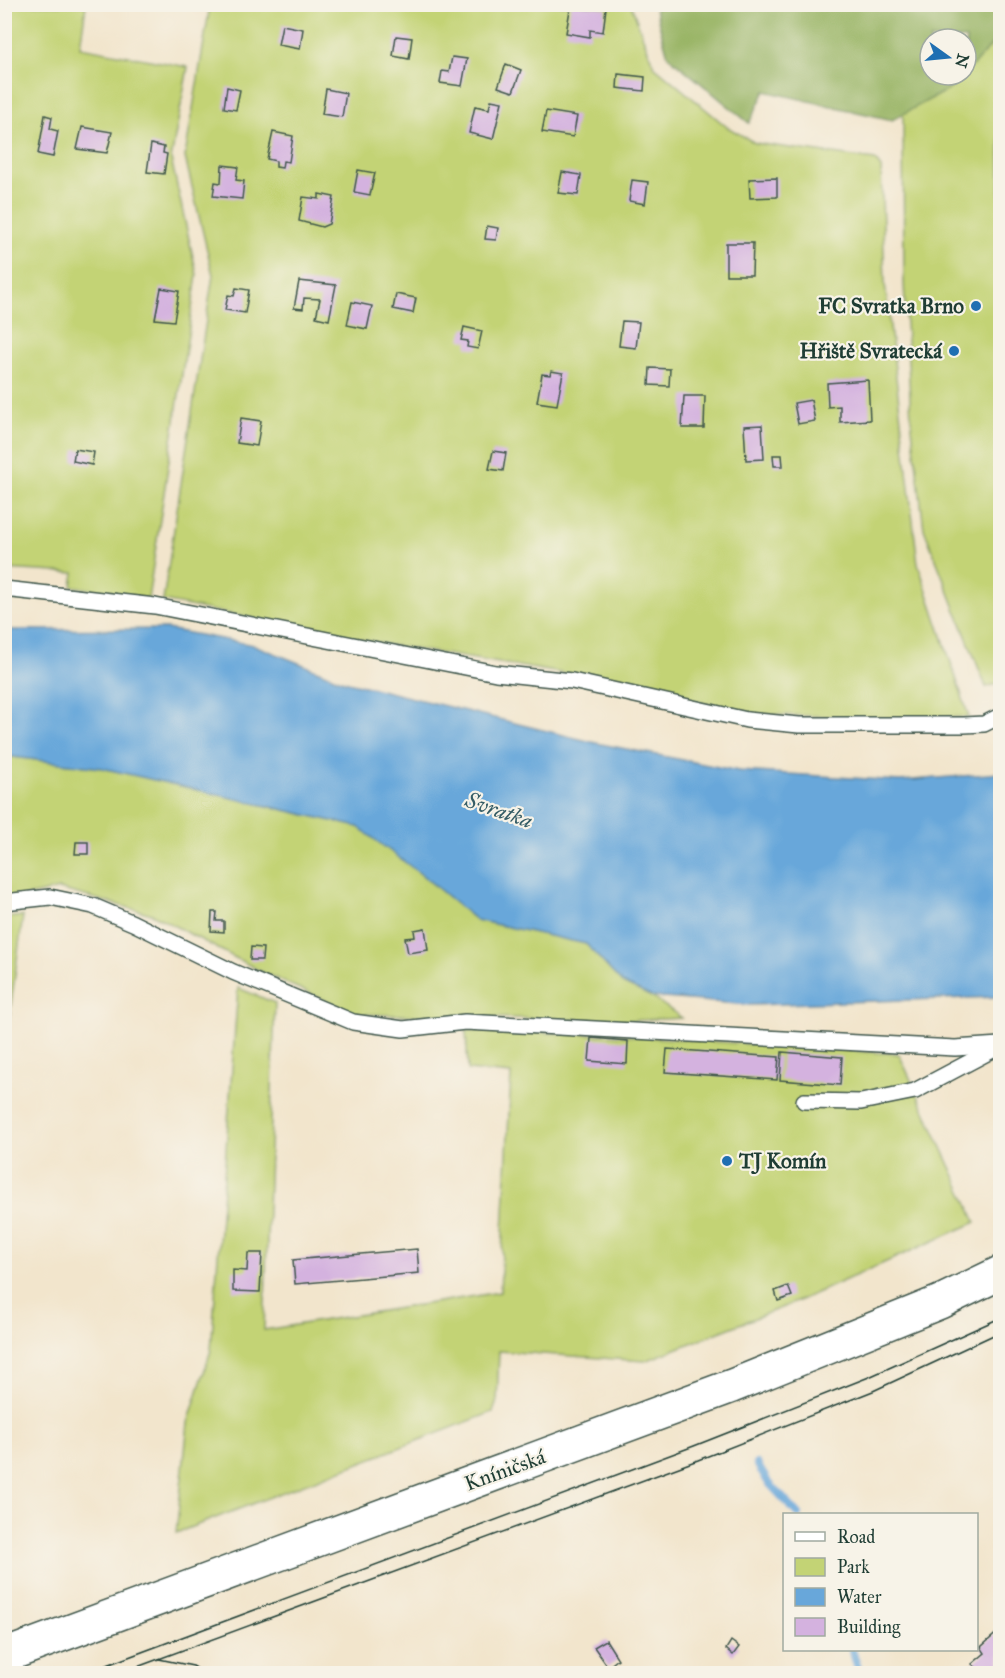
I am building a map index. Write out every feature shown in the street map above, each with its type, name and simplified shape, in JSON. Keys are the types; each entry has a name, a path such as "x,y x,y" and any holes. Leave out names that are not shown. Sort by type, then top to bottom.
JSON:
{"main road":[{"name":"Kníničská","path":"4,1656 732,1386 940,1302 1000,1273"}],"lane":[{"path":"4,589 155,606 496,673 572,681 747,720 799,725 964,725 984,724 1000,716"},
{"path":"4,902 50,897 93,906 243,976 352,1022 403,1029 465,1022 955,1048 1000,1046"},
{"path":"804,1101 861,1102 915,1091 1000,1046"}],"green space":[{"path":"4,5 86,5 80,47 188,67 171,159 197,275 148,599 72,586 74,573 5,569"},
{"path":"210,5 631,5 654,66 727,127 755,143 875,160 881,168 885,284 918,564 969,717 870,718 755,714 567,674 390,645 163,601 213,275 185,157"},
{"path":"654,5 1000,5 1000,42 994,42 978,60 978,27 918,27 918,87 953,87 892,120 765,91 749,123 668,56"},
{"name":"Hřiště Svratecká","path":"994,42 1000,42 1000,683 986,687 924,529 911,419 904,283 903,113 953,87 978,87 978,60"},
{"path":"5,756 102,768 359,827 476,920 586,944 622,983 652,997 682,1018 622,1021 356,1014 266,974 152,914 59,889 5,901"},
{"path":"23,916 5,1048 5,918"},
{"name":"TJ Komín","path":"238,988 275,1003 264,1330 500,1292 511,1074 468,1070 466,1030 631,1036 899,1054 976,1222 796,1302 645,1361 499,1351 497,1401 493,1412 176,1533 188,1423 211,1350"}],"water":[{"name":"Svratka","path":"167,629 254,645 344,681 596,743 739,771 900,781 1000,773 1000,997 750,1005 652,997 622,983 586,944 476,920 422,875 358,827 102,768 5,756 5,630"}],"building":[{"path":"571,4 606,8 603,32 590,30 590,37 566,33"},
{"path":"282,25 303,29 300,49 278,45"},
{"path":"396,36 412,38 409,59 393,56"},
{"path":"452,57 467,59 462,86 440,83 442,71 449,72"},
{"path":"506,64 521,70 513,92 498,87"},
{"path":"618,74 645,77 644,91 617,88"},
{"path":"227,87 240,90 236,110 224,108"},
{"path":"326,89 346,93 342,117 322,114"},
{"path":"491,100 502,102 493,139 469,133 475,106 489,109"},
{"path":"4,108 10,109 7,129 4,129"},
{"path":"546,111 577,116 573,137 542,132"},
{"path":"45,115 52,117 50,129 58,131 53,157 38,154"},
{"path":"82,127 112,132 107,153 77,149"},
{"path":"273,132 293,136 289,162 283,161 282,168 276,167 276,161 267,159"},
{"path":"151,144 164,147 163,153 167,154 164,174 147,172"},
{"path":"222,165 238,167 236,180 244,181 242,199 213,196 215,182 221,183"},
{"path":"358,170 375,173 370,195 354,192"},
{"path":"562,172 581,175 578,195 558,193"},
{"path":"777,178 777,197 750,198 749,179"},
{"path":"632,180 648,182 645,204 629,201"},
{"path":"319,194 334,197 329,224 322,227 299,221 303,197 319,199"},
{"path":"487,226 498,228 496,240 485,239"},
{"path":"726,243 753,243 752,275 726,275"},
{"path":"299,281 336,285 329,320 316,317 320,299 304,298 303,309 294,308"},
{"path":"161,288 179,291 174,321 155,319"},
{"path":"236,288 249,290 245,313 225,310 228,295 234,296"},
{"path":"396,294 416,298 413,313 393,309"},
{"path":"352,302 372,306 367,329 347,325"},
{"path":"622,321 639,322 636,348 619,346"},
{"path":"464,327 482,331 478,349 467,347 468,341 461,340"},
{"path":"650,368 670,369 669,386 649,385"},
{"path":"551,371 563,373 557,405 537,402 542,374 550,375"},
{"path":"868,380 870,420 840,422 840,406 828,407 827,383"},
{"path":"684,396 705,396 704,428 682,428"},
{"path":"811,400 815,421 798,424 794,403"},
{"path":"241,418 261,421 257,446 237,443"},
{"path":"762,425 764,459 746,460 744,426"},
{"path":"75,449 94,452 92,465 73,461"},
{"path":"493,451 506,453 503,471 489,469"},
{"path":"773,455 782,455 783,466 774,466"},
{"path":"76,842 88,842 88,854 75,854"},
{"path":"212,912 217,912 216,921 224,921 224,932 211,931"},
{"path":"425,928 428,950 408,953 405,938 415,937 414,930"},
{"path":"251,947 263,948 262,960 250,960"},
{"path":"591,1038 628,1041 627,1064 589,1061"},
{"path":"667,1049 779,1057 777,1080 665,1072"},
{"path":"782,1052 842,1057 840,1085 780,1080"},
{"path":"417,1249 419,1273 295,1284 293,1260"},
{"path":"248,1253 262,1253 260,1292 233,1291 233,1270 247,1271"},
{"path":"788,1286 792,1296 778,1301 775,1291"},
{"path":"1000,1630 1000,1674 984,1674 972,1664 985,1653 981,1647"},
{"path":"606,1640 618,1659 608,1667 594,1647"},
{"path":"731,1641 739,1647 733,1655 726,1649"}],"waterway":[{"path":"757,1464 768,1482 797,1513"},
{"path":"852,1651 860,1674"}],"tram line":[{"path":"83,1674 694,1446 869,1377 1000,1318"},
{"path":"118,1674 698,1460 873,1391 1000,1332"},
{"path":"159,1659 193,1666 206,1674"}],"place":[{"name":"FC Svratka Brno","path":"976,306"},
{"name":"Hřiště Svratecká","path":"954,351"},
{"name":"TJ Komín","path":"727,1161"}]}
